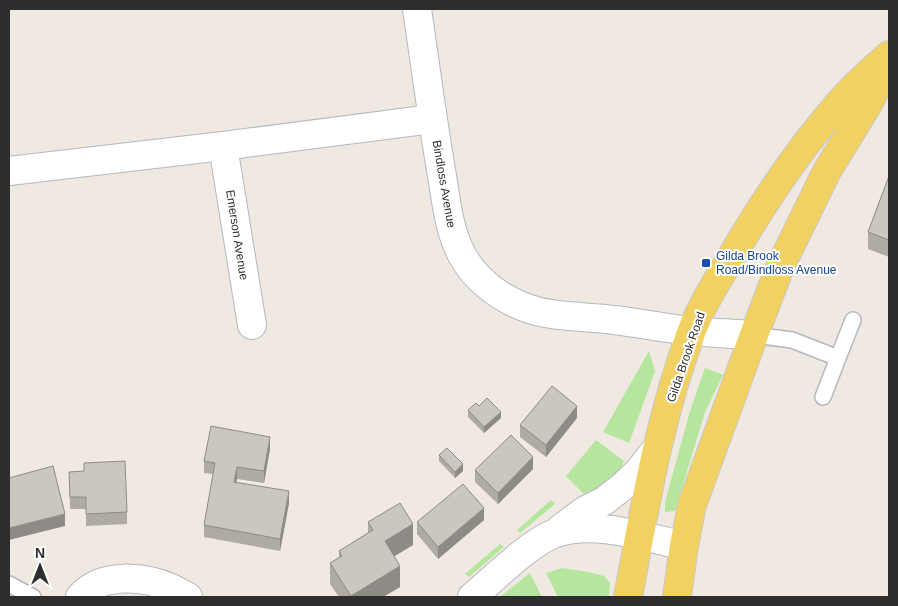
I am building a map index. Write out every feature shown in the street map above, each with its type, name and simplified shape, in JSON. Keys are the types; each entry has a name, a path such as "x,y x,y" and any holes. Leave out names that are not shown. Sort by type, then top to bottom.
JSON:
{"main road":[{"name":"Gilda Brook Road","path":"628,597 657,448 675,381 692,331 708,296 757,213 796,157 843,98 889,55"},
{"path":"677,597 692,505 780,267 827,170 868,104 889,63"}],"street":[{"name":"Bindloss Avenue","path":"417,9 432,119 449,218 454,237 462,255 474,273 489,288 526,308 547,313 692,331 754,335"},
{"path":"9,171 432,119"},
{"name":"Emerson Avenue","path":"223,146 252,325"},
{"path":"472,597 534,545 554,534 622,487 638,472 657,448"},
{"path":"554,534 589,528 603,529 639,535 684,546"},
{"path":"80,597 101,582 120,578 145,580 170,587 188,597"}],"lane":[{"path":"823,397 853,320"},
{"path":"754,335 792,340 838,358"},
{"path":"9,584 33,597"}],"green space":[{"path":"649,351 655,371 629,443 603,432"},
{"path":"705,368 723,375 705,412 675,511 665,512 665,502 690,411"},
{"path":"596,440 624,461 617,478 606,486 584,494 566,476"},
{"path":"551,500 555,504 520,533 517,530"},
{"path":"500,544 504,547 469,577 465,574"},
{"path":"562,568 604,576 610,583 609,597 558,597 546,573"},
{"path":"530,573 542,597 500,597"}],"building":[{"path":"889,176 889,240 868,232"},
{"path":"552,386 577,406 546,445 520,425"},
{"path":"487,398 501,412 484,427 468,410 476,403 479,406"},
{"path":"211,426 270,437 264,471 237,467 234,482 289,491 280,539 204,525 215,463 204,461"},
{"path":"511,435 533,457 498,493 475,470"},
{"path":"447,448 463,464 455,472 439,455"},
{"path":"125,461 127,512 86,514 86,497 70,497 69,472 84,471 84,463"},
{"path":"53,466 65,514 9,528 9,478"},
{"path":"463,484 484,508 438,547 417,522"},
{"path":"400,503 413,524 385,541 400,566 351,596 330,563 342,556 339,551 373,530 368,522"}],"place":[{"name":"Gilda Brook Road/Bindloss Avenue","path":"706,263"}]}
